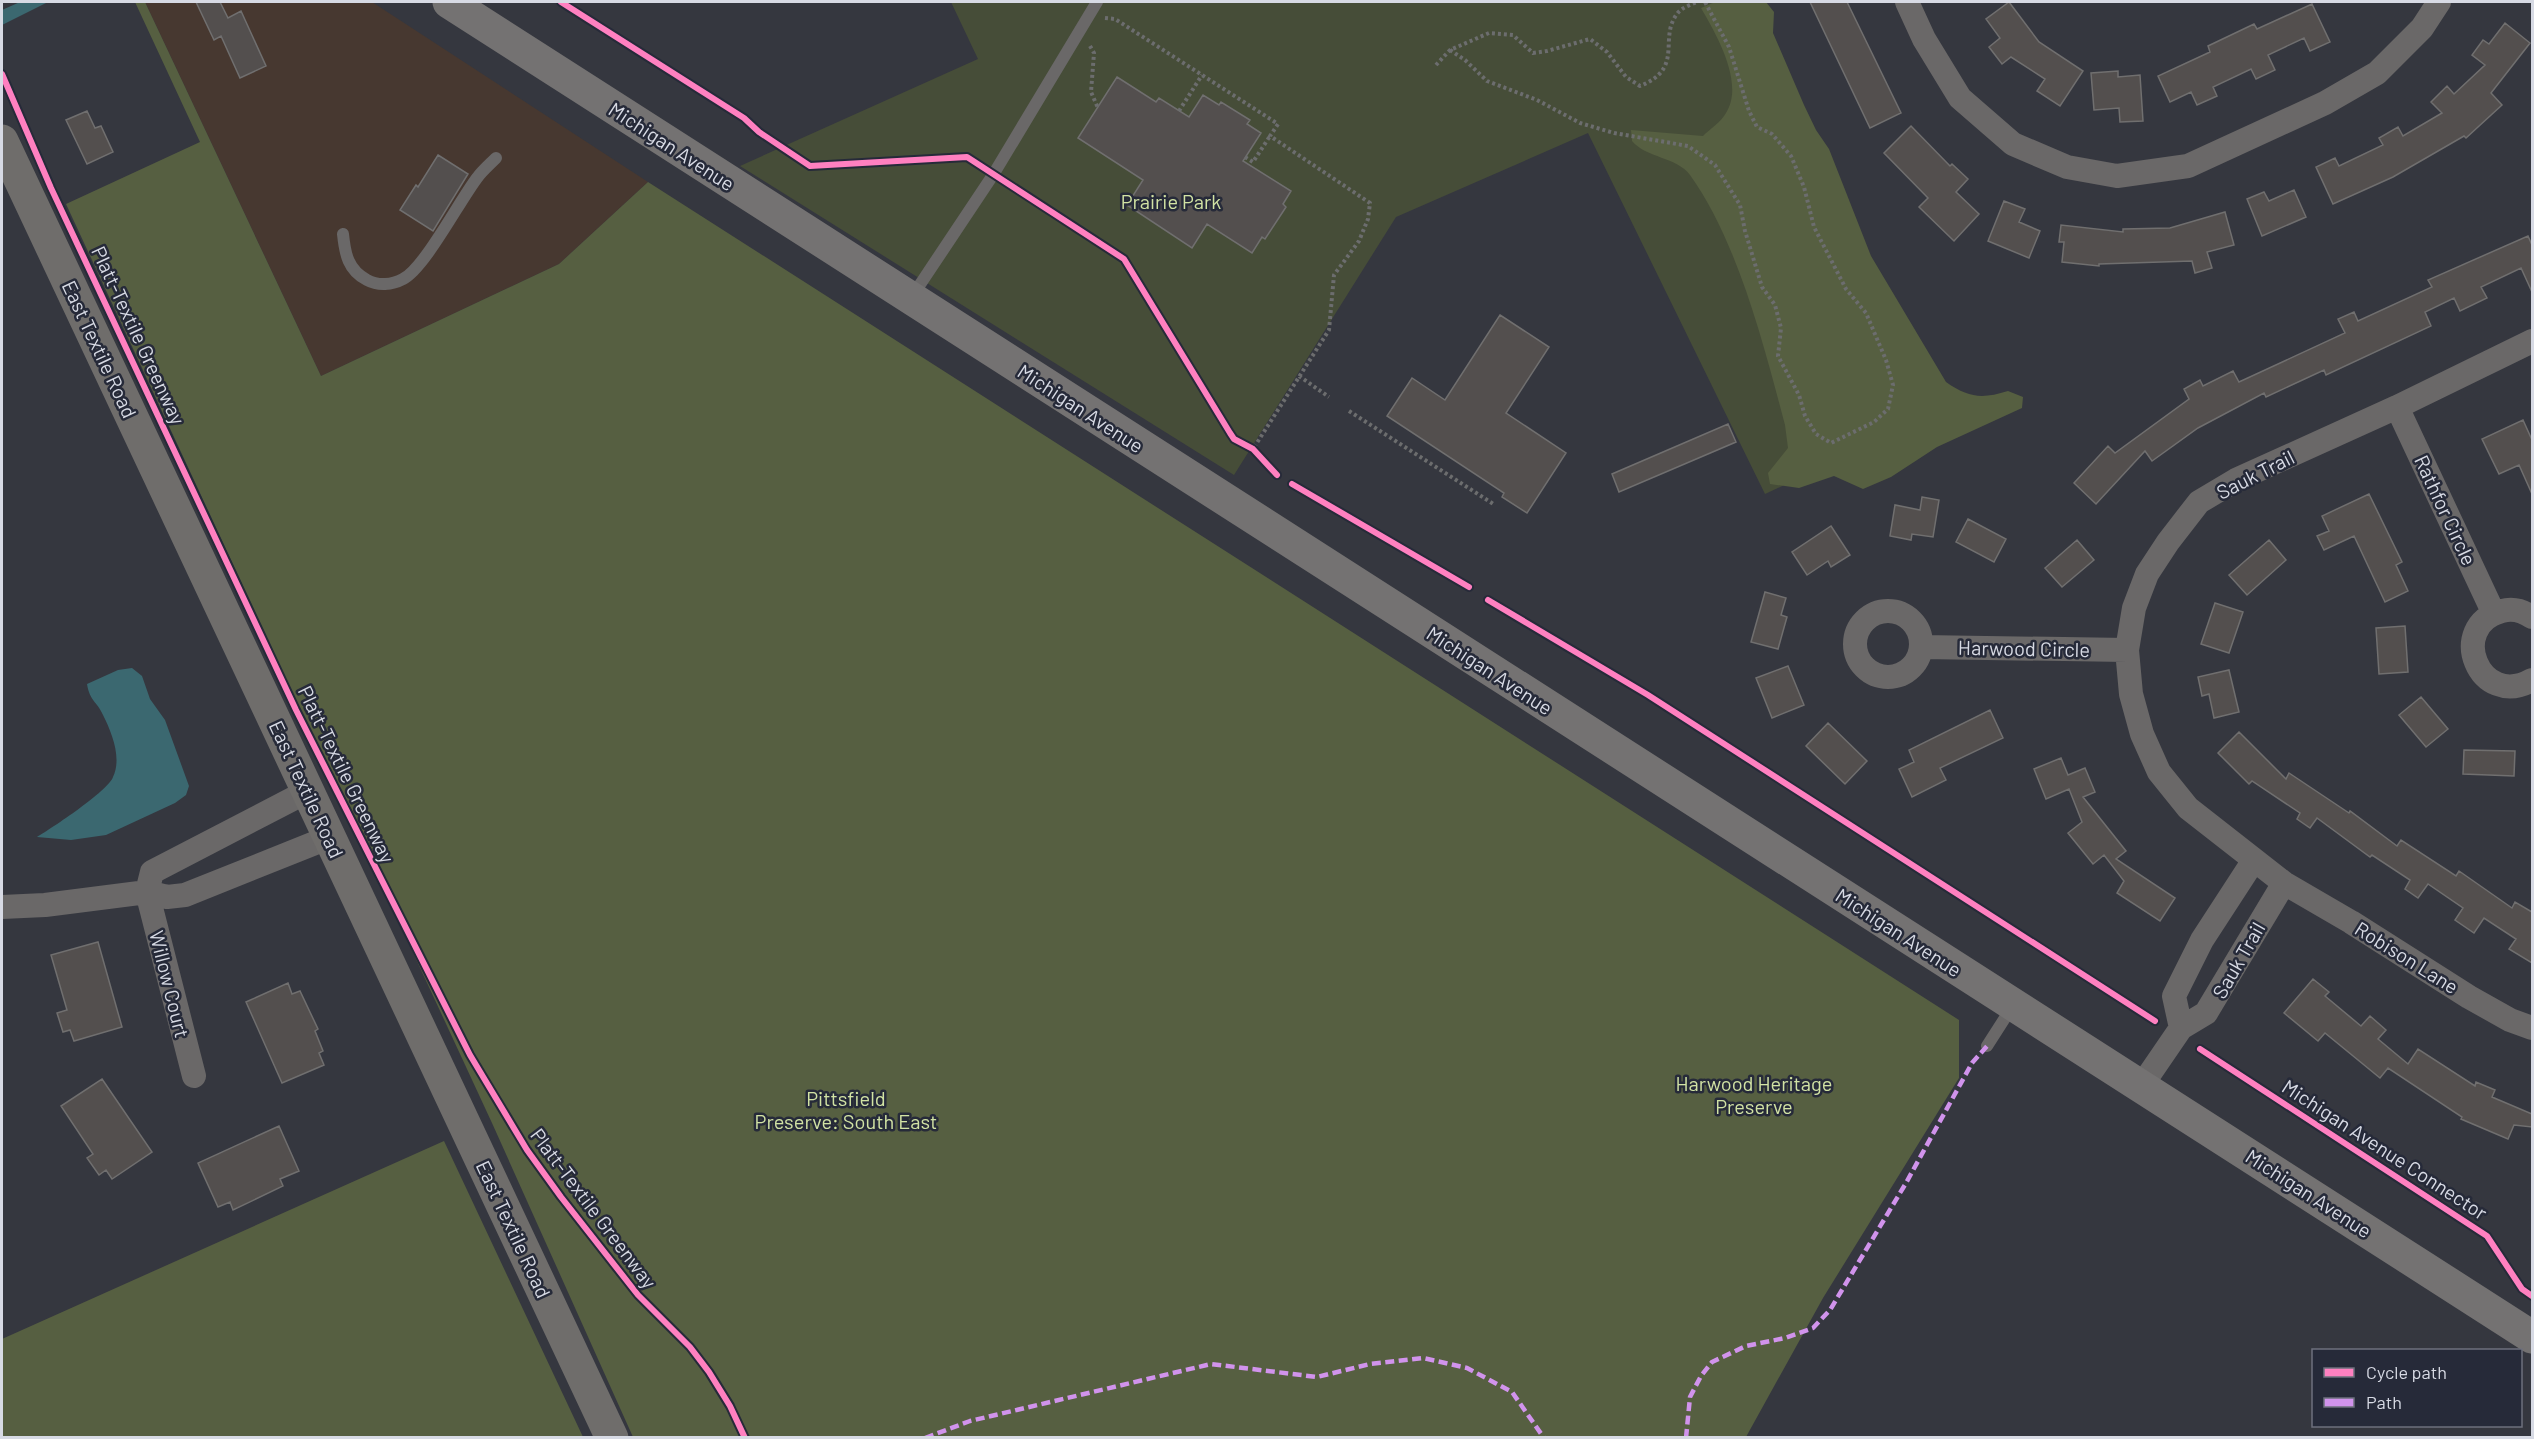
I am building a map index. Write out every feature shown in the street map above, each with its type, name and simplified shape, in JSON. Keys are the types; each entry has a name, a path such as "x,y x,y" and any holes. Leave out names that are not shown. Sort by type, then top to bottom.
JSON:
{"highway":[{"name":"Michigan Avenue","path":"449,2 2532,1337"}],"main road":[{"name":"East Textile Road","path":"2,141 612,1437"}],"street":[{"path":"1907,2 1924,39 1960,98 2013,144 2067,167 2116,176 2188,166 2325,103 2377,73 2422,28 2439,2"},
{"name":"Sauk Trail","path":"2142,1086 2181,1028 2206,1013 2284,883 2188,808 2159,772 2142,734 2131,694 2127,650 2134,608 2146,574 2199,502 2236,480 2397,407 2532,340"},
{"name":"Rathfor Circle","path":"2397,407 2494,614"},
{"path":"2532,617 2518,610 2506,610 2494,614 2484,621 2476,632 2472,644 2473,657 2478,669 2487,679 2498,685 2511,687 2532,680"},
{"name":"Harwood Circle","path":"1922,647 2127,650"},
{"path":"147,892 152,872 308,791"},
{"path":"2,907 45,905 147,892 167,897 185,894 330,837"},
{"name":"Sauk Trail","path":"2181,1028 2174,996 2202,940 2254,860"},
{"name":"Robison Lane","path":"2284,883 2351,922 2469,997 2510,1020 2532,1028"},
{"name":"Willow Court","path":"147,892 194,1076"}],"lane":[{"path":"910,299 993,175 1097,2"},
{"path":"343,234 348,262 360,276 371,282 382,284 404,279 419,265 478,177 496,158"},
{"path":"1987,1046 2013,1005"}],"path":[{"path":"1436,65 1450,50 1489,33 1514,35 1533,53 1590,39 1607,52 1626,77 1640,86 1653,80 1665,65 1670,46 1671,28 1676,15 1697,2"},
{"path":"1450,50 1465,60 1487,81 1537,100 1580,123 1614,133 1688,146 1715,165 1740,205 1745,231 1762,287 1775,305 1781,328 1778,356 1799,395 1804,416 1816,434 1831,443 1874,422 1888,409 1893,385 1886,360 1866,313 1846,289 1814,227 1804,187 1791,156 1772,134 1757,127 1749,111 1729,47 1705,2"},
{"path":"1100,28 1105,18 1115,19 1278,124 1252,162 1245,158"},
{"path":"1094,37 1089,47 1094,53 1090,84 1098,108"},
{"path":"1179,111 1202,75"},
{"path":"1253,449 1329,330 1334,275 1359,241 1368,219 1370,203 1270,136"},
{"path":"1299,376 1329,397"},
{"path":"1349,411 1495,505"},
{"path":"1244,444 1253,449 1261,458"}],"shaded area":[{"path":"145,2 372,2 648,182 559,264 321,376"}],"green space":[{"path":"135,2 145,2 321,376 559,264 648,182 1959,1020 1959,1078 1823,1298 1746,1437 633,1437 492,1123 66,204 200,142"},
{"name":"Prairie Park","path":"951,2 1753,2 1935,415 1765,494 1588,133 1396,217 1234,475 740,166 978,59"},
{"path":"1715,2 1766,2 1774,12 1773,33 1816,130 1829,149 1871,256 1946,382 1976,396 2008,391 2023,397 2022,408 1937,447 1891,477 1863,489 1834,476 1799,488 1770,484 1768,473 1788,448 1785,425 1768,362 1736,263 1707,202 1690,175 1677,164 1645,151 1632,141 1631,130 1703,136 1726,113 1731,101 1730,73 1721,45 1701,8"},
{"path":"444,1141 583,1437 2,1437 2,1339"}],"water":[{"path":"20,2 48,2 2,25 2,10"},
{"path":"132,668 142,676 150,699 165,720 189,786 186,795 175,803 106,835 71,840 37,837 91,800 113,777 116,770 116,754 112,738 87,684 118,670"}],"building":[{"path":"196,2 220,2 228,18 241,11 266,66 240,78 221,36 214,40"},
{"path":"1810,2 1847,2 1901,113 1870,128"},
{"path":"2009,2 2039,42 2083,71 2060,106 2037,91 2045,79 2011,57 2002,64 1989,47 2000,38 1986,19"},
{"path":"2312,4 2330,42 2310,51 2304,38 2268,55 2275,70 2256,79 2251,69 2213,87 2217,96 2197,105 2191,92 2170,102 2158,76 2210,52 2208,46 2254,24 2257,29"},
{"path":"2505,23 2530,43 2491,93 2502,105 2466,138 2464,136 2393,177 2333,204 2316,167 2335,158 2339,166 2383,145 2379,138 2398,127 2403,136 2442,113 2431,102 2447,86 2454,94 2485,65 2472,55 2483,40 2489,44"},
{"path":"2118,71 2118,77 2140,75 2143,121 2120,122 2119,108 2094,110 2091,73"},
{"path":"1117,77 1156,102 1159,98 1189,117 1203,95 1219,105 1221,102 1250,120 1247,124 1261,133 1243,161 1291,191 1283,204 1286,207 1265,239 1262,237 1252,253 1207,224 1192,248 1127,205 1143,180 1078,138"},
{"path":"87,111 95,128 101,126 113,152 87,164 66,120"},
{"path":"1911,126 1950,166 1952,164 1968,179 1956,192 1979,214 1954,241 1919,207 1928,198 1884,153"},
{"path":"438,155 468,174 433,231 400,210"},
{"path":"2294,190 2306,217 2262,236 2247,199 2264,192 2269,201"},
{"path":"2004,201 2025,209 2019,222 2040,231 2029,258 1988,241"},
{"path":"2225,212 2234,245 2207,252 2212,268 2195,273 2192,261 2099,264 2099,266 2062,262 2064,242 2059,242 2061,225 2123,232 2123,229 2170,228"},
{"path":"2528,236 2532,245 2532,292 2521,268 2481,287 2487,298 2460,311 2454,298 2425,312 2431,326 2326,375 2324,370 2266,397 2264,393 2198,428 2152,461 2145,451 2096,504 2074,483 2108,446 2115,453 2189,399 2184,389 2200,380 2203,386 2233,371 2239,382 2345,333 2338,319 2354,312 2358,321 2432,287 2428,280"},
{"path":"1500,315 1549,347 1506,413 1566,453 1527,513 1502,497 1504,493 1387,416 1412,378 1445,400"},
{"path":"2523,420 2532,440 2532,494 2519,465 2499,474 2482,439"},
{"path":"1728,424 1736,442 1619,492 1612,474"},
{"path":"2369,494 2402,562 2396,565 2408,591 2385,602 2354,536 2324,550 2317,536 2329,531 2322,516"},
{"path":"1922,497 1939,500 1933,537 1912,534 1911,540 1890,536 1895,505 1920,510"},
{"path":"1968,519 2006,539 1994,562 1956,542"},
{"path":"1831,526 1850,555 1831,567 1828,561 1807,575 1792,552"},
{"path":"2077,540 2094,560 2062,587 2045,568"},
{"path":"2269,540 2286,560 2247,595 2229,575"},
{"path":"1765,592 1786,598 1781,615 1787,617 1778,649 1751,642"},
{"path":"2215,603 2243,612 2229,653 2201,644"},
{"path":"2405,626 2408,672 2379,674 2376,628"},
{"path":"1788,666 1804,705 1772,718 1756,678"},
{"path":"2229,670 2239,712 2214,718 2209,694 2202,696 2198,677"},
{"path":"2421,697 2448,729 2426,747 2399,715"},
{"path":"1990,710 2003,738 1940,768 1946,780 1912,797 1899,769 1914,762 1909,750"},
{"path":"1828,723 1867,761 1845,784 1806,746"},
{"path":"2239,732 2286,779 2289,773 2349,813 2350,811 2397,846 2401,840 2456,876 2459,871 2512,908 2515,902 2532,912 2532,963 2509,949 2516,939 2484,918 2474,933 2455,920 2463,908 2428,884 2418,898 2405,889 2410,880 2372,855 2370,857 2317,818 2310,828 2297,819 2300,813 2252,781 2249,784 2218,753"},
{"path":"2464,750 2515,751 2514,776 2463,774"},
{"path":"2061,758 2068,775 2085,768 2095,792 2083,797 2126,851 2116,859 2175,898 2160,921 2117,893 2124,881 2104,855 2093,864 2068,833 2082,822 2069,789 2046,799 2034,769"},
{"path":"98,942 122,1027 74,1041 70,1030 63,1032 57,1013 67,1010 51,955"},
{"path":"2313,979 2329,992 2325,996 2361,1026 2370,1016 2386,1030 2378,1039 2408,1064 2418,1049 2475,1086 2476,1082 2495,1090 2492,1097 2532,1114 2532,1127 2514,1125 2508,1139 2461,1119 2462,1117 2388,1068 2380,1078 2325,1033 2318,1041 2284,1013"},
{"path":"288,983 292,994 300,991 318,1029 315,1031 323,1051 319,1053 324,1065 282,1083 246,1002"},
{"path":"102,1079 152,1152 112,1179 106,1170 99,1175 87,1158 93,1154 61,1106"},
{"path":"279,1126 299,1171 280,1179 283,1186 233,1210 230,1202 218,1207 198,1163"}],"marked path":[{"path":"1686,1438 1690,1397 1701,1376 1712,1362 1746,1346 1785,1338 1813,1328 1830,1310 1906,1183 1972,1063 1987,1046"},
{"path":"925,1438 970,1421 1211,1364 1317,1377 1370,1364 1423,1358 1467,1368 1512,1392 1544,1438"}],"cycle path":[{"path":"561,2 744,118 759,132 810,166 967,157 1124,259 1234,439 1253,449 1277,475"},
{"name":"Platt-Textile Greenway","path":"2,74 51,188 296,710 470,1055 527,1150 561,1197 638,1295 690,1347 709,1372 730,1406 745,1438"},
{"path":"1292,484 1469,587"},
{"path":"1488,600 1648,695 2155,1021"},
{"name":"Michigan Avenue Connector","path":"2200,1049 2487,1236 2522,1289 2532,1296"}],"park label":[{"name":"Harwood Heritage Preserve","path":"1754,1094"},
{"name":"Pittsfield Preserve: South East","path":"846,1110"}]}
